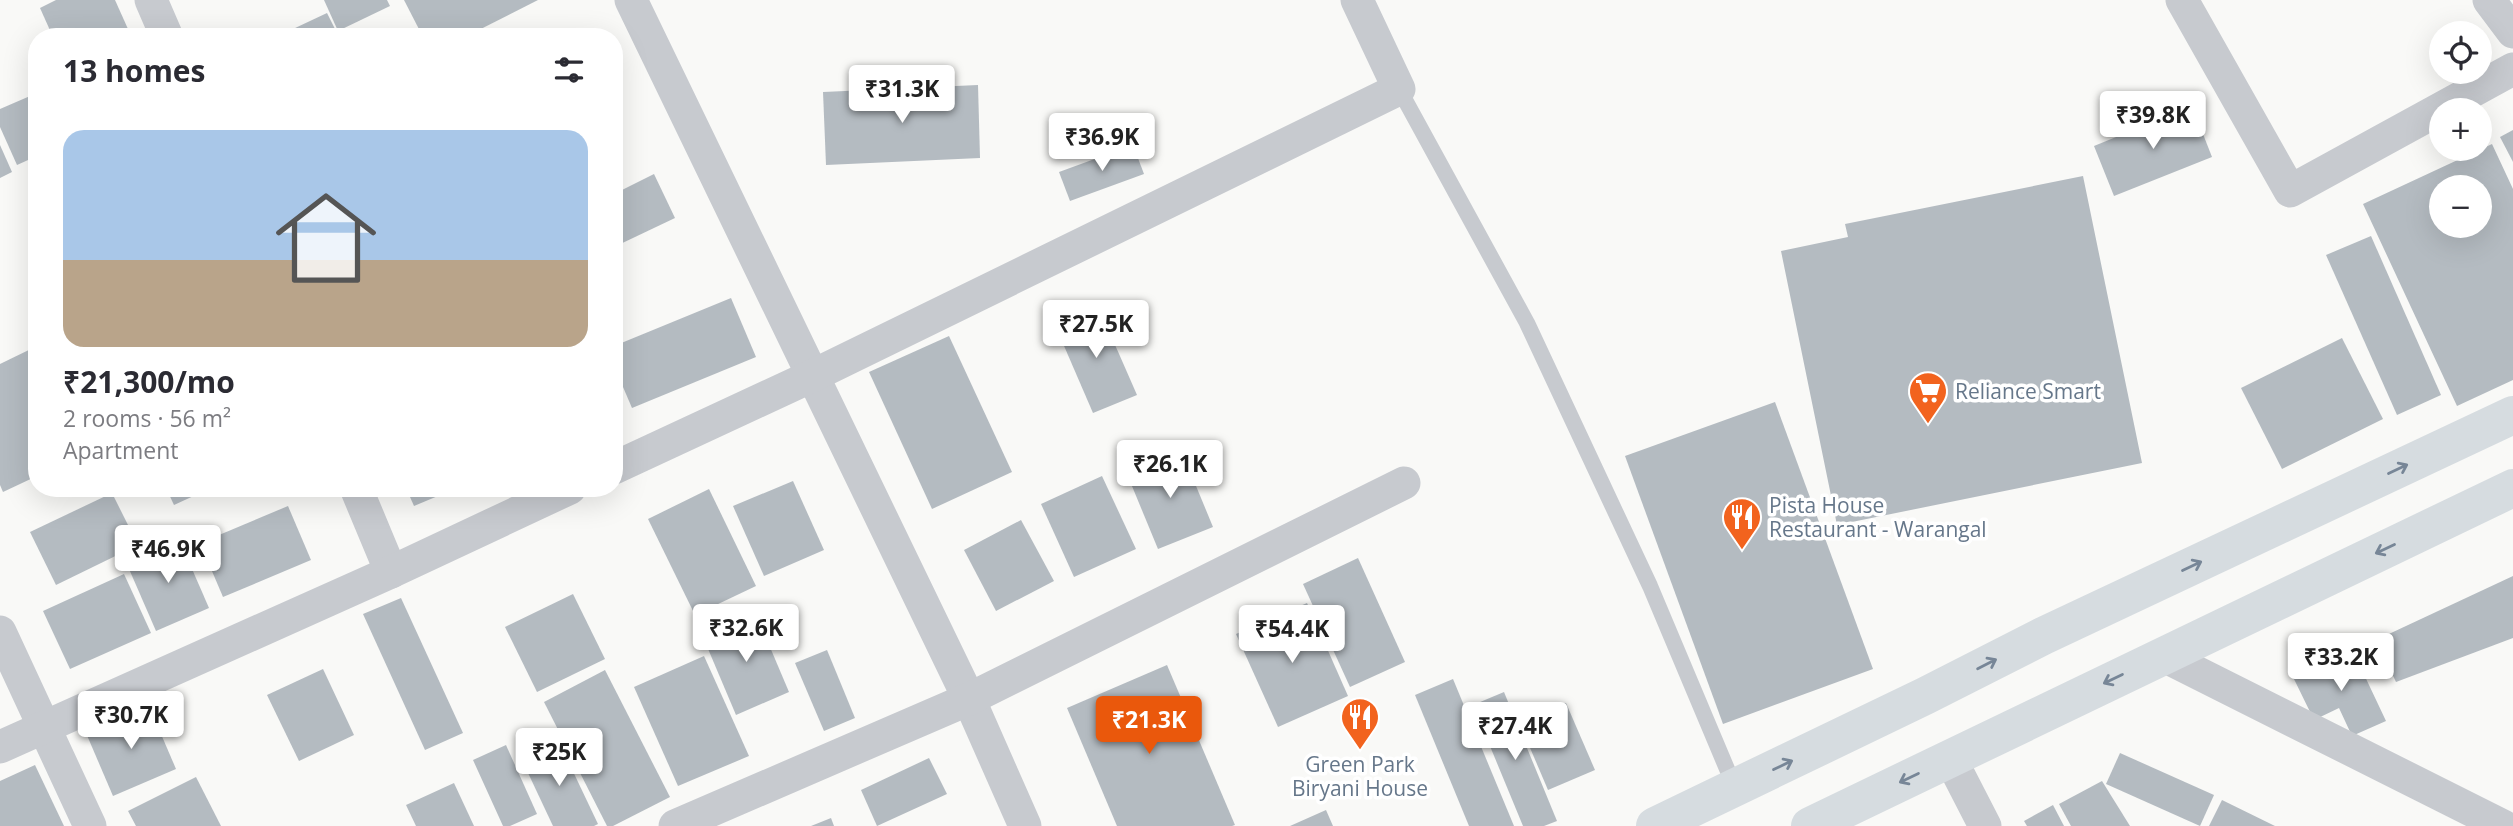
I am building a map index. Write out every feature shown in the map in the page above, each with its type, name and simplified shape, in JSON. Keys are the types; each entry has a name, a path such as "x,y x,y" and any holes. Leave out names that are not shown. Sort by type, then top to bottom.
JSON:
{"main road":[{"path":"1655,826 2043,636 2513,415"},
{"path":"1810,826 2513,488"}],"street":[{"path":"151,0 163,28"},
{"path":"631,0 969,699 1025,826"},
{"path":"623,464 812,376 1399,89 1357,0"},
{"path":"2182,0 2290,191 2513,69"},
{"path":"2489,0 2513,33"},
{"path":"674,826 969,699 1404,483"},
{"path":"360,497 391,572"},
{"path":"0,747 391,572 551,497"},
{"path":"0,632 90,826"},
{"path":"2162,655 2503,826"},
{"path":"1950,758 1985,826"}],"lane":[{"path":"1399,89 1527,323 1650,586 1735,788"}],"building":[{"path":"56,0 115,0 128,28 49,28 40,8"},
{"path":"324,0 387,0 390,6 344,28 337,28"},
{"path":"404,0 538,0 483,28 418,28"},
{"path":"327,13 334,28 295,28"},
{"path":"978,85 980,158 826,165 823,92"},
{"path":"28,97 28,160 17,165 0,127 0,109"},
{"path":"2192,106 2212,157 2114,196 2094,146"},
{"path":"2513,130 2513,162 2500,137"},
{"path":"2492,144 2513,189 2513,380 2457,406 2363,204 2455,161 2492,161"},
{"path":"0,145 12,172 0,178"},
{"path":"1133,145 1144,174 1070,201 1059,172"},
{"path":"654,174 675,218 623,243 623,190"},
{"path":"2083,176 2142,463 1837,525 1781,251 1848,237 1845,224"},
{"path":"2371,236 2441,395 2397,415 2326,255"},
{"path":"731,298 756,357 632,408 623,387 623,342"},
{"path":"1098,306 1137,395 1093,413 1055,325"},
{"path":"949,336 1012,472 932,509 869,372"},
{"path":"2342,338 2383,419 2282,469 2241,388"},
{"path":"28,350 28,480 3,492 0,485 0,364"},
{"path":"1775,402 1873,669 1723,724 1625,456"},
{"path":"1182,452 1213,527 1158,549 1127,474"},
{"path":"1102,476 1136,549 1074,577 1041,504"},
{"path":"793,481 824,550 764,576 733,506"},
{"path":"709,489 756,586 695,615 648,519"},
{"path":"104,497 114,497 138,545 56,585 30,532"},
{"path":"170,497 191,497 174,505"},
{"path":"410,497 436,497 414,506"},
{"path":"288,506 311,560 223,597 200,543"},
{"path":"1021,520 1054,581 996,611 964,550"},
{"path":"179,539 209,608 156,631 126,562"},
{"path":"1358,558 1405,662 1350,687 1303,584"},
{"path":"124,574 151,633 70,669 43,611"},
{"path":"2513,576 2513,638 2396,682 2376,640"},
{"path":"573,594 605,659 537,692 505,627"},
{"path":"401,598 463,733 425,750 363,614"},
{"path":"1307,603 1348,696 1278,727 1236,634"},
{"path":"756,614 789,692 736,715 703,637"},
{"path":"2352,649 2386,721 2352,736 2339,708 2314,720 2293,677"},
{"path":"827,650 855,718 824,731 795,663"},
{"path":"704,656 749,756 678,786 634,687"},
{"path":"1167,665 1235,825 1117,826 1067,708"},
{"path":"323,669 354,735 299,761 267,695"},
{"path":"605,670 670,797 613,826 607,826 544,702"},
{"path":"1453,679 1514,826 1469,826 1415,695"},
{"path":"1504,692 1557,821 1544,826 1523,826 1473,705"},
{"path":"1566,703 1595,770 1548,790 1519,722"},
{"path":"149,706 176,769 113,796 86,733"},
{"path":"559,742 598,824 594,826 553,826 521,758"},
{"path":"506,745 537,814 510,826 503,826 473,760"},
{"path":"2120,753 2214,795 2200,826 2106,784"},
{"path":"929,758 947,794 877,826 861,790"},
{"path":"35,765 64,826 0,826 0,781"},
{"path":"196,777 221,826 136,826 128,811"},
{"path":"2102,781 2130,826 2071,826 2059,804"},
{"path":"454,783 474,826 416,826 406,805"},
{"path":"2222,800 2275,826 2209,826"},
{"path":"2053,805 2064,826 2027,826 2024,821"},
{"path":"1326,810 1333,826 1290,826"},
{"path":"831,818 834,826 811,826"}],"place":[{"name":"Reliance Smart","path":"1928,425"},
{"name":"Pista House Restaurant - Warangal","path":"1742,551"},
{"name":"Green Park Biryani House","path":"1360,751"}]}
